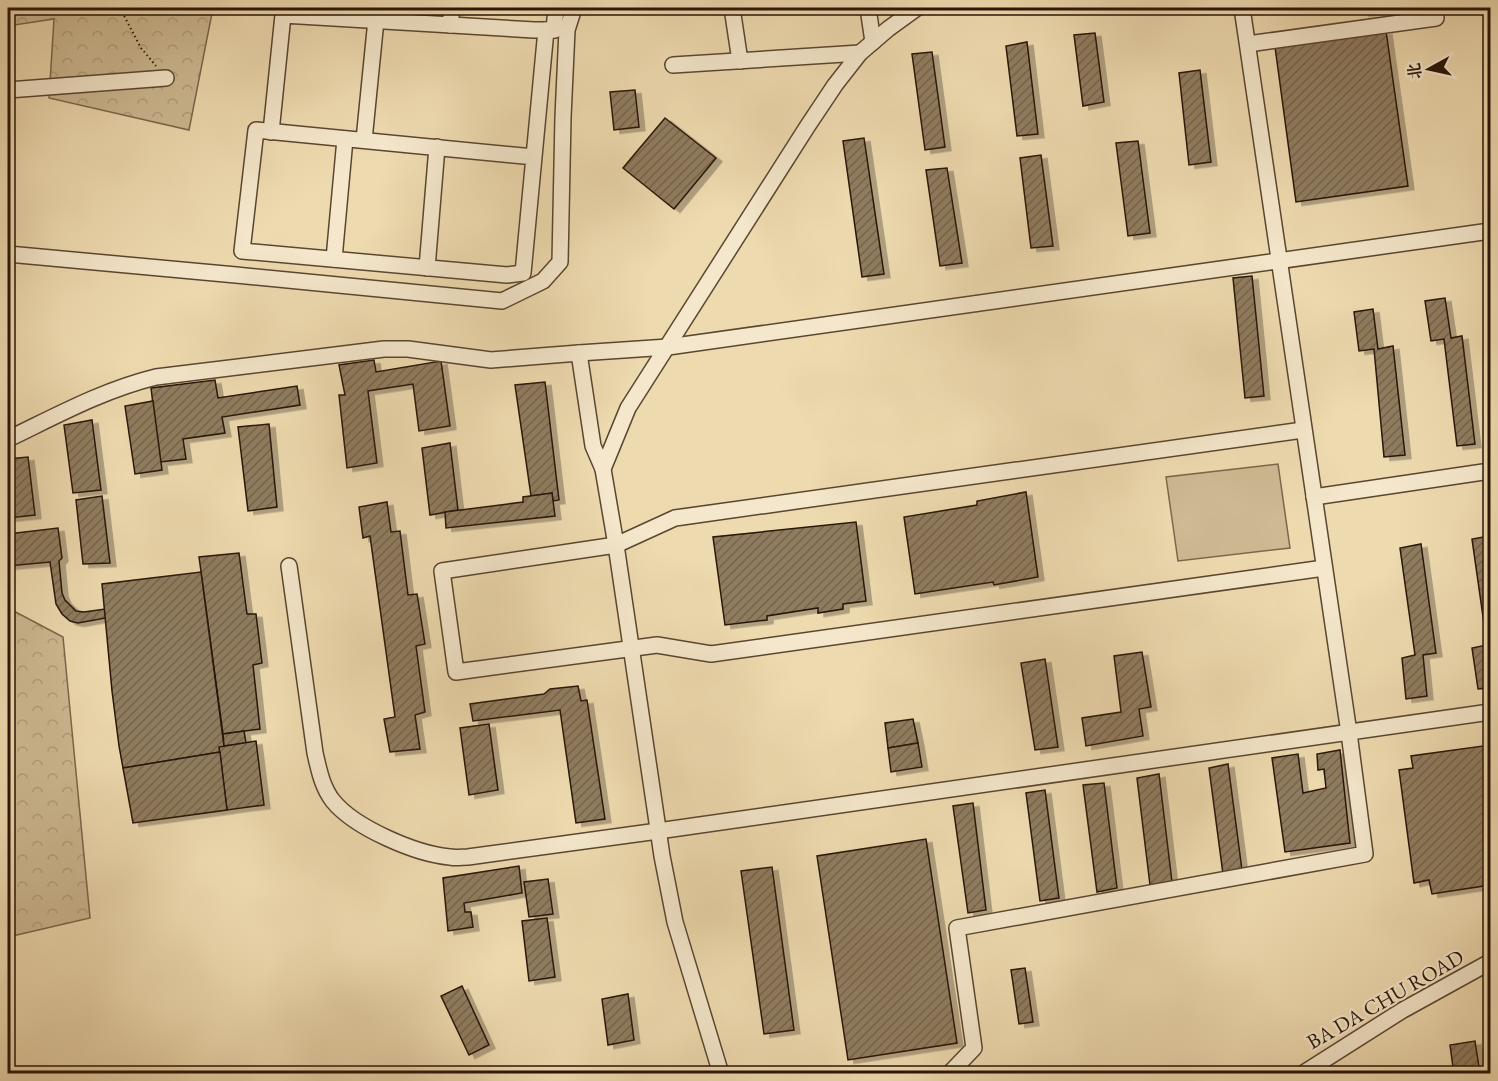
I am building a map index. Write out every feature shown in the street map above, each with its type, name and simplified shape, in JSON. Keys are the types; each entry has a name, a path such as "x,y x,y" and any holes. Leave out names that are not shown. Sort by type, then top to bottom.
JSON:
{"street":[{"path":"450,25 452,8"},
{"path":"8,254 502,301 543,281 560,262 562,117 556,8"},
{"path":"534,157 256,130 242,251 507,275 523,273 534,157 556,30 574,8"},
{"path":"732,8 740,60"},
{"path":"868,8 873,42"},
{"path":"603,469 628,408 835,85 860,53 917,8"},
{"path":"949,1074 974,1047 957,928 1365,854 1242,8"},
{"path":"1248,44 1436,18 1434,8"},
{"path":"271,132 283,15 356,13 376,20 556,30"},
{"path":"364,141 376,20"},
{"path":"673,65 860,53"},
{"path":"8,90 166,78"},
{"path":"334,259 345,139"},
{"path":"427,268 438,147"},
{"path":"8,439 89,399 156,377 384,349 408,349 491,360 668,347 1491,231"},
{"path":"579,352 593,446 603,469 616,545 662,856 675,922 721,1074"},
{"path":"1303,430 675,518 616,545 442,571 456,672 657,645 711,654 1324,568"},
{"path":"1314,497 1491,471"},
{"path":"289,566 315,753 323,783 333,801 348,815 375,833 417,850 449,857 468,857 658,831 1491,712"},
{"name":"BA DA CHU ROAD","path":"1302,1074 1403,1010 1491,962"}],"path":[{"path":"120,8 141,48 166,78"}],"green space":[{"path":"8,8 213,8 189,130 49,98 54,19 8,26"},
{"path":"1278,464 1290,548 1178,561 1166,477"},
{"path":"8,608 63,637 90,918 8,937"}],"building":[{"path":"1362,8 1399,8 1363,13"},
{"path":"1386,31 1408,186 1296,202 1275,47"},
{"path":"1095,33 1104,102 1083,106 1074,35"},
{"path":"1027,42 1038,134 1017,136 1006,46"},
{"path":"932,52 945,147 925,150 912,54"},
{"path":"1200,70 1211,162 1189,165 1179,73"},
{"path":"635,90 639,127 614,130 610,92"},
{"path":"665,118 716,158 674,209 623,168"},
{"path":"864,138 884,274 862,277 843,141"},
{"path":"1138,141 1150,233 1128,236 1116,143"},
{"path":"1041,155 1053,246 1031,248 1020,158"},
{"path":"947,168 962,263 940,266 926,170"},
{"path":"1252,276 1264,396 1245,398 1233,278"},
{"path":"1445,298 1451,338 1462,336 1475,444 1457,446 1444,339 1431,341 1425,301"},
{"path":"1373,309 1378,349 1393,346 1405,455 1384,457 1374,349 1359,351 1354,312"},
{"path":"374,360 376,372 441,361 450,426 419,431 413,384 368,391 377,463 347,468 339,395 345,395 339,365"},
{"path":"215,380 218,398 297,386 300,405 222,417 225,433 183,439 186,459 160,462 151,388"},
{"path":"545,382 559,500 553,501 552,493 531,496 515,385"},
{"path":"153,401 162,470 135,474 125,406"},
{"path":"92,420 101,490 73,493 64,425"},
{"path":"269,424 277,507 248,511 238,427"},
{"path":"450,443 458,510 430,515 422,448"},
{"path":"28,457 35,515 8,518 8,459"},
{"path":"1026,492 1038,577 994,585 993,582 915,594 904,517 977,505 977,501"},
{"path":"552,493 555,516 446,528 445,512 523,502 523,497"},
{"path":"102,496 110,563 83,564 76,500"},
{"path":"387,502 391,532 400,531 408,595 417,594 425,644 416,646 425,712 415,715 420,749 390,752 384,719 395,717 370,536 363,538 359,507"},
{"path":"856,522 866,601 843,604 843,609 818,613 818,608 767,616 767,620 725,625 713,537"},
{"path":"58,528 62,558 59,561 62,593 65,600 76,611 105,609 106,618 78,623 70,621 62,614 56,604 50,562 8,566 8,534"},
{"path":"1490,536 1490,688 1478,689 1472,648 1487,645 1472,539"},
{"path":"1421,544 1436,653 1423,655 1427,696 1406,699 1402,658 1415,655 1400,548"},
{"path":"239,553 247,614 256,614 262,663 253,665 260,729 223,734 199,557"},
{"path":"201,572 224,746 220,752 123,768 112,691 102,584"},
{"path":"1142,652 1151,707 1139,709 1143,736 1086,746 1082,718 1121,712 1114,656"},
{"path":"1045,659 1058,747 1035,750 1021,663"},
{"path":"578,686 581,701 587,700 605,819 576,823 560,710 473,721 470,704 544,694 550,689"},
{"path":"913,719 918,743 888,748 885,723"},
{"path":"489,724 498,790 469,795 460,728"},
{"path":"244,731 246,743 224,746 223,734"},
{"path":"256,741 264,805 227,810 219,747"},
{"path":"918,743 922,767 891,772 888,748"},
{"path":"1490,745 1490,885 1432,894 1429,880 1414,883 1399,770 1413,768 1411,756"},
{"path":"1340,750 1350,843 1285,852 1272,758 1298,754 1303,793 1326,788 1324,769 1318,770 1317,754"},
{"path":"220,752 227,810 133,823 123,768"},
{"path":"1228,764 1242,870 1223,874 1209,768"},
{"path":"1159,774 1172,882 1150,885 1137,778"},
{"path":"1104,783 1117,888 1097,892 1083,785"},
{"path":"1045,790 1059,898 1040,901 1026,793"},
{"path":"973,803 986,910 968,913 953,806"},
{"path":"926,839 957,1043 848,1060 817,856"},
{"path":"519,866 522,893 464,903 465,912 471,912 473,927 448,931 443,878"},
{"path":"772,867 794,1030 764,1034 741,871"},
{"path":"548,879 553,914 529,917 524,882"},
{"path":"547,918 555,977 529,981 522,921"},
{"path":"1025,968 1033,1022 1019,1024 1011,970"},
{"path":"462,986 489,1045 469,1055 441,996"},
{"path":"628,994 634,1040 608,1045 602,999"},
{"path":"1475,1041 1480,1074 1454,1074 1450,1045"}]}
